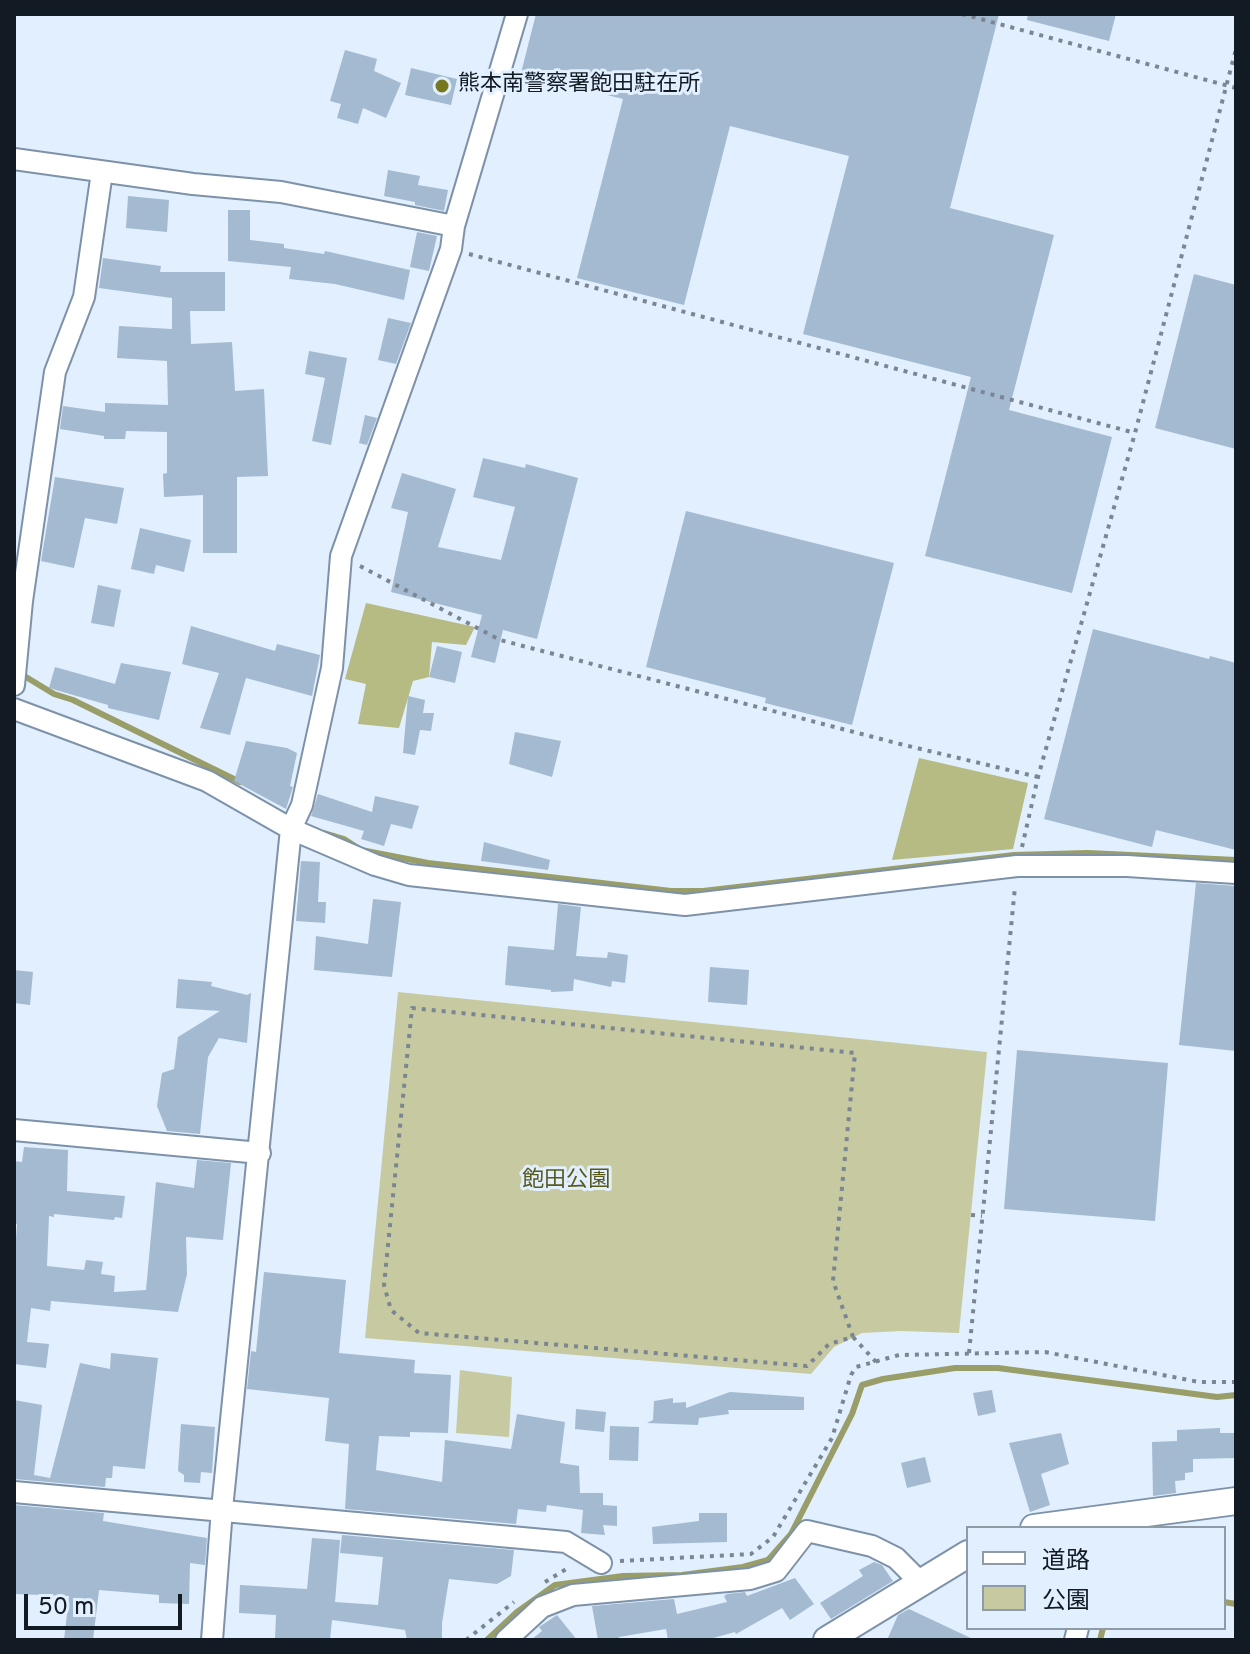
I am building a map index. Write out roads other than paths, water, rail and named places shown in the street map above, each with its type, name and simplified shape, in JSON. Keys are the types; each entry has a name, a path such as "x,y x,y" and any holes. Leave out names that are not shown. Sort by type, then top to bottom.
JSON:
{"main road":[{"path":"1061,1526 1101,1523 1236,1501"},
{"path":"827,1640 966,1555"}],"street":[{"path":"212,1640 222,1509 291,829 302,805 332,668 341,556 451,249 454,226 517,14"},
{"path":"14,159 193,184 281,192 454,226"},
{"path":"14,685 22,601 55,372 84,297 102,172"},
{"path":"14,709 207,781 291,829 375,865 409,875 685,905 1017,866 1127,866 1236,873"},
{"path":"14,1130 260,1153"},
{"path":"14,1492 566,1542 601,1563"},
{"path":"506,1640 542,1607 573,1595 750,1579 776,1571 807,1531 872,1546 896,1558 921,1583"}],"waterway":[{"path":"21,674 54,694 73,700 240,782"},
{"path":"324,833 344,839 361,850 428,863 671,891 703,891 1014,855 1088,853 1236,860"},
{"path":"487,1640 517,1612 555,1585 623,1576 682,1575 743,1567 768,1560 791,1534 852,1414 862,1385 955,1368 998,1368 1217,1397 1236,1395"},
{"path":"1226,1602 1236,1604"},
{"path":"1100,1640 1102,1630"}],"place":[{"name":"熊本南警察署飽田駐在所","path":"442,86"}],"park label":[{"name":"飽田公園","path":"566,1182"}]}
